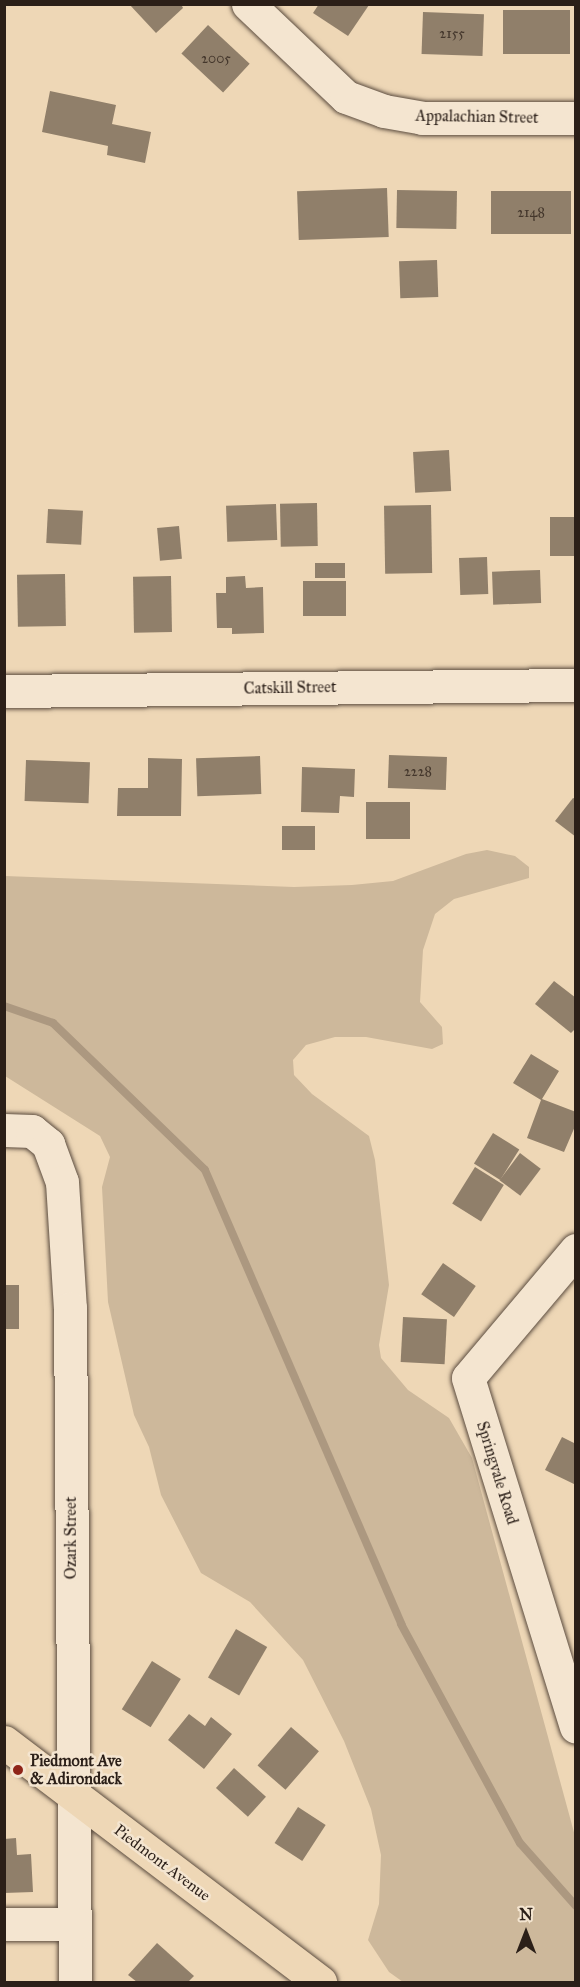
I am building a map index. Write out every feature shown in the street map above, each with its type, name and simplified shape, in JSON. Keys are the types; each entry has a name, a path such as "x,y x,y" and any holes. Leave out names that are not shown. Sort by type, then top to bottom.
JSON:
{"main road":[{"name":"Piedmont Avenue","path":"4,1742 320,1983"}],"street":[{"name":"Appalachian Street","path":"248,4 346,97 384,111 422,118 576,118"},
{"name":"Catskill Street","path":"4,691 576,685"},
{"name":"Ozark Street","path":"4,1130 32,1131 48,1144 62,1182 70,1308 75,1983"},
{"name":"Springvale Road","path":"573,1715 468,1378 576,1250"},
{"path":"4,1924 74,1924"}],"shaded area":[{"path":"487,850 515,856 529,867 529,878 454,899 435,914 423,950 420,1002 442,1027 443,1044 432,1049 366,1037 335,1037 306,1045 293,1060 294,1075 312,1094 369,1136 375,1160 389,1285 379,1345 381,1358 408,1390 449,1418 472,1458 575,1836 575,1982 403,1982 389,1972 368,1940 379,1904 381,1855 371,1809 344,1741 303,1660 250,1602 201,1573 161,1495 149,1447 134,1415 108,1302 102,1187 110,1157 100,1136 5,1076 5,876 294,887 352,885 393,881 466,854"}],"building":[{"path":"129,4 181,4 183,8 156,33"},
{"path":"319,4 369,5 348,36 313,13"},
{"path":"503,10 570,10 570,54 503,54"},
{"path":"423,12 484,14 482,56 422,54"},
{"path":"208,25 250,64 223,92 181,54"},
{"path":"50,91 116,105 112,124 151,132 145,163 107,155 108,146 42,132"},
{"path":"387,188 389,237 299,240 297,191"},
{"path":"397,190 457,191 456,229 396,228"},
{"path":"491,191 571,191 571,234 491,234"},
{"path":"437,260 438,297 400,298 399,261"},
{"path":"449,450 451,491 415,493 413,452"},
{"path":"317,503 318,546 281,547 280,504"},
{"path":"276,504 277,540 227,542 226,506"},
{"path":"431,505 432,573 385,574 384,506"},
{"path":"48,509 83,511 81,545 46,543"},
{"path":"550,517 576,517 576,556 550,556"},
{"path":"179,526 182,559 160,561 157,528"},
{"path":"487,557 488,594 460,595 459,558"},
{"path":"315,563 345,563 345,578 315,578"},
{"path":"540,570 541,603 493,605 492,572"},
{"path":"65,574 66,626 18,627 17,575"},
{"path":"171,576 172,632 134,633 133,577"},
{"path":"245,576 246,588 263,587 264,633 232,634 232,628 217,628 216,593 226,593 226,577"},
{"path":"303,581 346,581 346,616 303,616"},
{"path":"389,755 447,757 446,790 388,788"},
{"path":"260,756 261,794 197,796 196,758"},
{"path":"148,758 182,759 181,816 117,816 118,788 148,788"},
{"path":"26,760 90,762 89,803 25,801"},
{"path":"302,767 355,769 354,797 340,796 339,813 301,812"},
{"path":"573,798 576,799 576,837 555,821"},
{"path":"366,802 410,802 410,839 366,839"},
{"path":"282,826 315,826 315,850 282,850"},
{"path":"554,981 576,998 576,1028 571,1033 535,1004"},
{"path":"531,1054 559,1071 542,1099 576,1112 576,1124 564,1152 527,1138 541,1100 513,1083"},
{"path":"493,1133 519,1149 500,1180 474,1164"},
{"path":"520,1153 541,1169 520,1196 500,1180"},
{"path":"475,1167 504,1185 481,1221 452,1203"},
{"path":"443,1263 476,1286 454,1317 421,1294"},
{"path":"4,1285 19,1285 19,1329 4,1329"},
{"path":"403,1317 447,1319 445,1364 401,1362"},
{"path":"562,1437 576,1444 576,1485 545,1470"},
{"path":"236,1629 267,1647 239,1695 208,1677"},
{"path":"152,1661 181,1679 151,1727 122,1709"},
{"path":"189,1714 205,1726 211,1717 232,1734 204,1769 168,1740"},
{"path":"291,1727 319,1751 285,1790 258,1765"},
{"path":"234,1768 266,1797 248,1817 216,1788"},
{"path":"298,1807 326,1825 302,1861 275,1843"},
{"path":"16,1838 17,1855 31,1854 33,1892 4,1893 4,1839"},
{"path":"157,1943 194,1976 188,1982 137,1982 128,1975"}],"waterway":[{"path":"4,1006 53,1023 205,1170 401,1624 520,1843 576,1906"}],"place":[{"name":"Piedmont Ave & Adirondack","path":"18,1770"}]}
